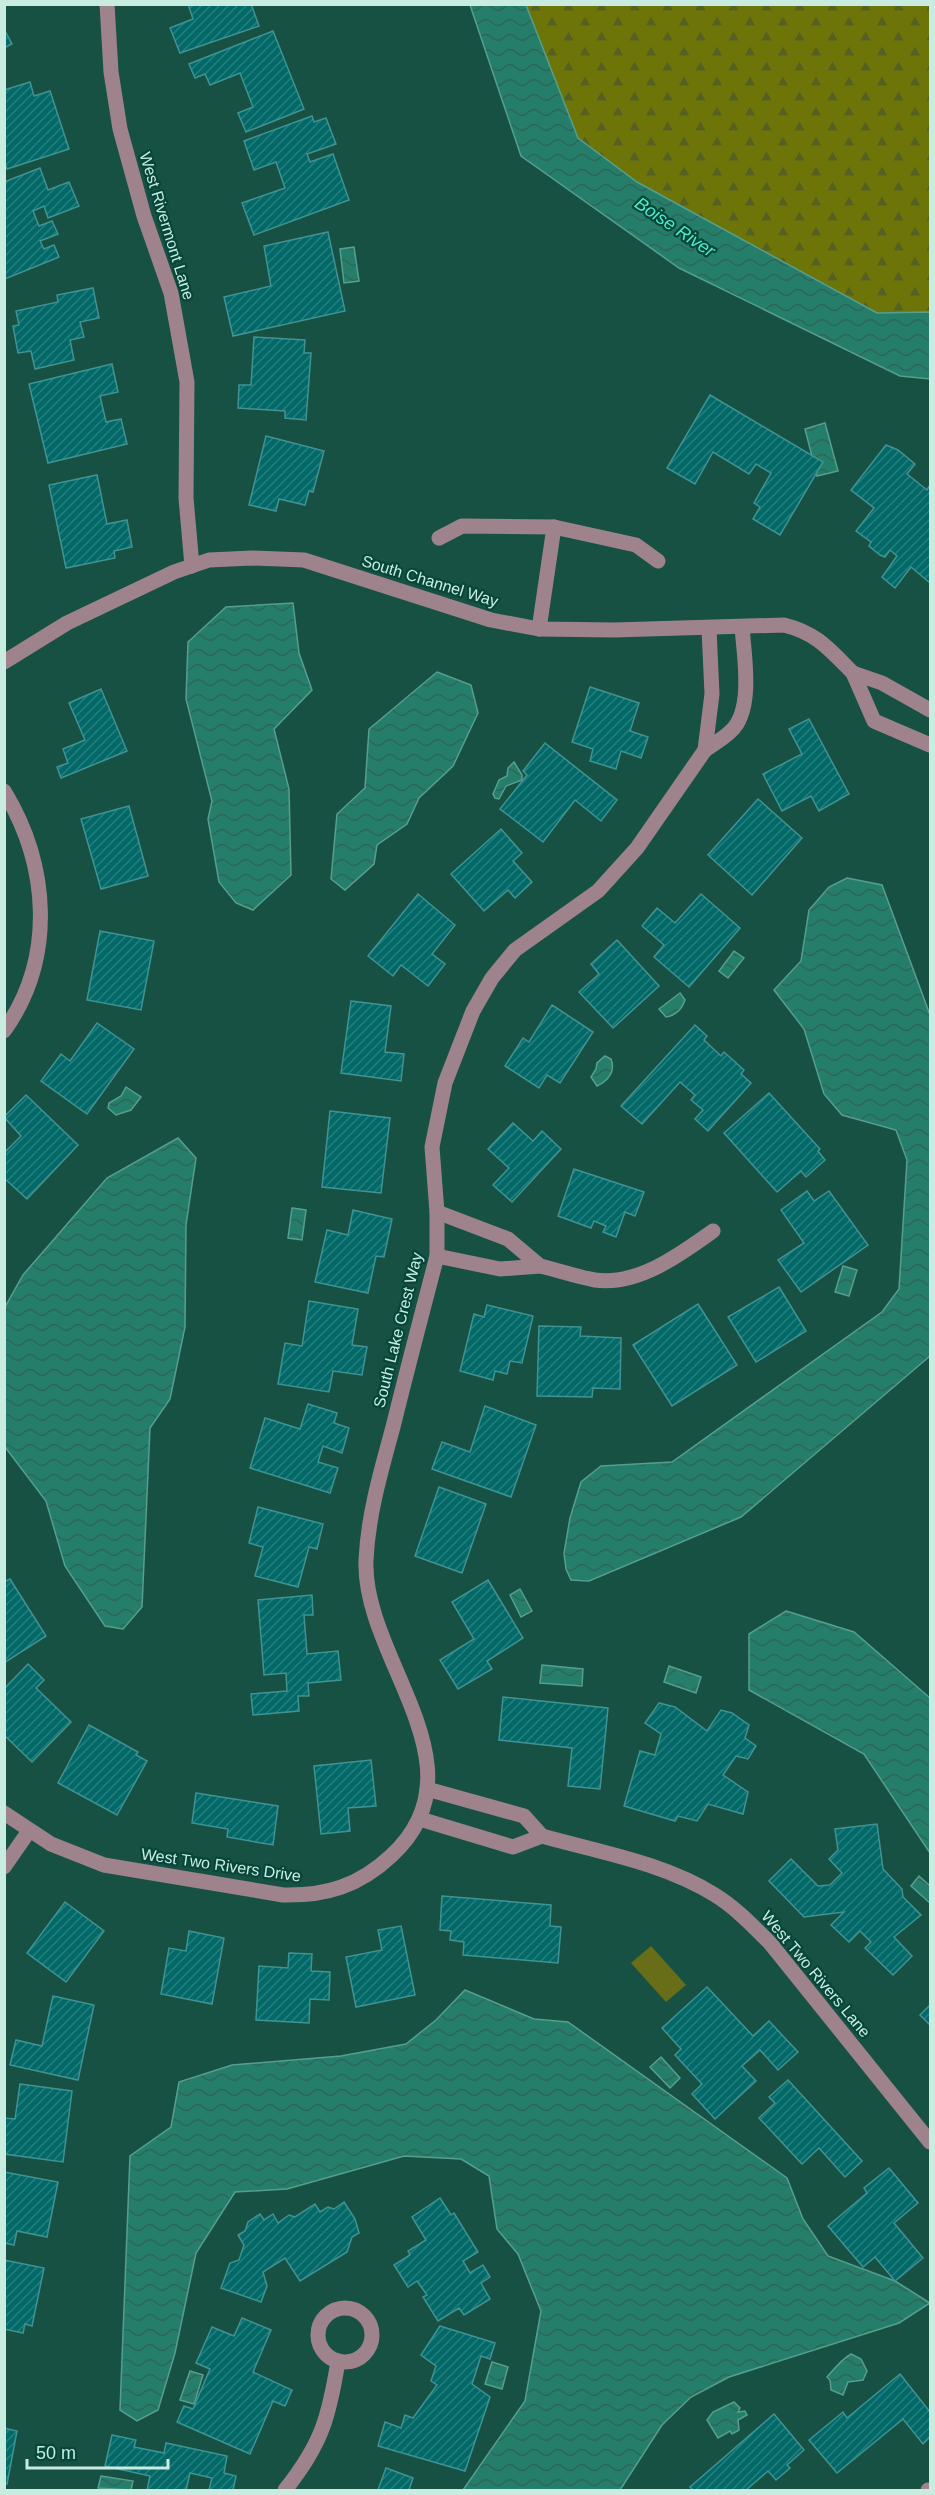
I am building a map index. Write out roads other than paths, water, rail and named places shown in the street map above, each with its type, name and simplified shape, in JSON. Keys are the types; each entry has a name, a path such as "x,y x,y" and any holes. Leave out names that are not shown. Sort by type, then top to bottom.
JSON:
{"street":[{"name":"West Rivermont Lane","path":"107,4 111,72 120,129 144,216 171,293 188,382 186,498 192,566"},
{"path":"439,538 462,525 554,527 636,545 658,561"},
{"path":"539,629 554,527"},
{"name":"South Channel Way","path":"4,662 67,623 120,596 209,560 252,558 304,560 491,620 539,629 709,629 784,625 805,630 818,639 854,673 882,683 930,710"},
{"name":"South Lake Crest Way","path":"402,1683 378,1626 366,1588 366,1560 371,1513 437,1256 437,1212 432,1147 437,1117 459,1046 473,1011 492,978 515,950 598,891 637,848 705,750 733,729 745,704 746,679 742,627"},
{"name":"South Lake Crest Way","path":"705,750 712,694 709,629"},
{"name":"South Channel Way","path":"854,673 874,721 930,745"},
{"path":"4,792 27,834 34,855 41,907 37,955 31,976 20,1004 4,1031"},
{"path":"437,1212 508,1239 540,1266"},
{"path":"437,1256 500,1269 540,1266 597,1280 633,1277 679,1256 713,1231"},
{"name":"West Two Rivers Drive","path":"4,1813 29,1831 75,1855 104,1864 283,1895 309,1895 346,1886 376,1869 395,1852 420,1819 427,1789 426,1749 419,1723 402,1683"},
{"name":"West Two Rivers Lane","path":"427,1789 524,1816 542,1836 654,1867 684,1879 715,1896 746,1918 770,1943 930,2142"},
{"path":"420,1819 513,1847 542,1836"},
{"path":"4,1867 29,1831"},
{"path":"285,2490 311,2456 324,2430 338,2361"}],"water":[{"name":"Boise River","path":"470,5 526,5 578,138 637,182 877,313 930,312 930,379 900,376 679,268 521,156"},
{"path":"354,247 359,281 344,283 340,249"},
{"path":"825,423 838,471 817,476 805,429"},
{"path":"293,603 299,653 312,690 274,729 289,789 291,875 253,910 236,903 219,882 208,819 212,801 186,699 188,642 226,607"},
{"path":"437,672 471,685 478,713 453,766 419,798 407,824 377,845 374,864 345,890 331,879 337,814 365,788 369,729"},
{"path":"514,762 522,775 522,780 506,786 499,799 495,798 493,794 499,780 507,776 508,768"},
{"path":"847,878 882,885 930,1015 930,1356 741,1517 589,1581 571,1580 566,1569 564,1553 570,1518 581,1482 601,1466 672,1462 882,1312 899,1289 907,1160 896,1130 842,1115 824,1094 804,1029 774,990 801,961 809,910 829,887"},
{"path":"734,951 744,958 728,978 719,971"},
{"path":"680,993 685,1000 682,1006 676,1013 666,1017 659,1009"},
{"path":"605,1056 611,1059 612,1071 605,1081 597,1086 591,1077 597,1063"},
{"path":"126,1087 141,1097 131,1110 116,1115 108,1108 109,1103 121,1096"},
{"path":"178,1138 196,1158 186,1225 185,1327 170,1399 150,1428 142,1607 123,1629 105,1626 65,1566 46,1501 5,1447 5,1307 23,1275 107,1178"},
{"path":"292,1208 306,1210 302,1240 288,1238"},
{"path":"843,1266 857,1270 849,1296 835,1292"},
{"path":"520,1589 532,1611 521,1617 510,1595"},
{"path":"786,1611 854,1632 930,1698 930,1853 864,1754 749,1690 749,1634"},
{"path":"542,1665 583,1669 582,1686 540,1683"},
{"path":"669,1666 701,1677 696,1693 664,1682"},
{"path":"919,1876 930,1886 930,1903 911,1886"},
{"path":"465,1990 534,2019 568,2022 787,2178 803,2219 828,2256 895,2281 930,2303 899,2323 729,2377 691,2397 662,2425 620,2490 463,2490 525,2401 541,2311 518,2254 497,2229 489,2176 461,2159 404,2156 287,2189 235,2192 196,2253 175,2353 158,2410 137,2421 120,2410 130,2156 171,2127 179,2082 232,2065 341,2056 406,2044 436,2020"},
{"path":"661,2057 680,2078 670,2088 650,2067"},
{"path":"851,2354 861,2359 867,2371 863,2380 848,2382 843,2395 831,2390 830,2380 827,2377 841,2361"},
{"path":"492,2362 508,2367 502,2389 485,2384"},
{"path":"190,2371 203,2375 194,2404 180,2400"},
{"path":"734,2402 740,2408 738,2412 745,2411 747,2415 738,2420 739,2430 732,2434 730,2431 718,2438 707,2420 713,2412"},
{"path":"101,2476 133,2481 131,2490 98,2488"}]}
